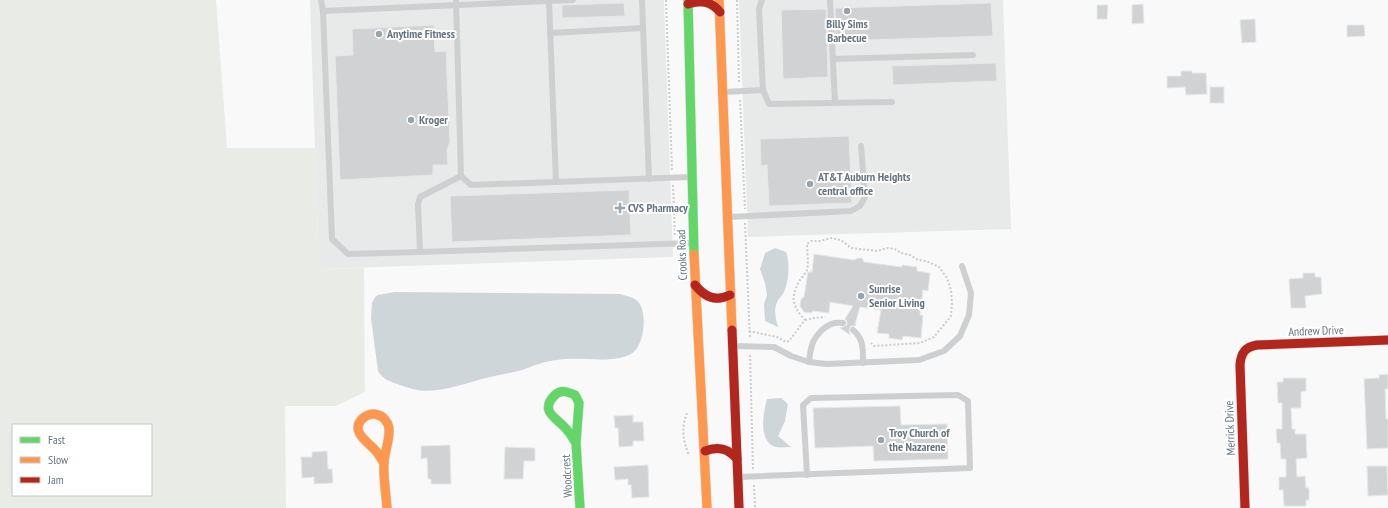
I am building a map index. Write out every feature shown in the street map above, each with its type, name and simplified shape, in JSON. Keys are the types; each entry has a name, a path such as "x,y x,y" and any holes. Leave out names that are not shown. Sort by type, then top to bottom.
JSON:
{"main road":[{"path":"719,0 738,508"},
{"path":"688,2 709,2 720,12"},
{"name":"Crooks Road","path":"688,2 692,115 693,243 707,508"},
{"path":"696,285 706,297 712,299 725,298 730,295"},
{"name":"Andrew Drive","path":"1245,349 1257,345 1388,340"},
{"name":"Merrick Drive","path":"1245,349 1242,353 1240,365 1245,508"},
{"name":"Woodcrest","path":"576,443 567,429 550,414 548,405 550,400 557,393 562,391 575,395 579,403 576,443 580,508"},
{"path":"384,463 375,451 363,440 358,432 360,421 368,414 379,414 388,421 389,426 384,463 387,508"},
{"path":"705,451 718,447 725,448 732,452 737,459"}],"lane":[{"path":"322,0 332,239 348,254 693,243"},
{"path":"323,11 456,3 573,0"},
{"path":"642,0 649,179"},
{"path":"762,0 759,9 763,90 769,104 892,102"},
{"path":"830,0 835,103"},
{"path":"549,1 556,182"},
{"path":"456,3 461,176 471,185 692,177"},
{"path":"550,32 643,28"},
{"path":"833,59 974,55"},
{"path":"722,92 763,90"},
{"path":"727,217 851,211 856,209 860,206 865,197 861,146"},
{"path":"420,252 418,204 420,197 461,176"},
{"path":"732,346 774,347 791,356 809,362 828,364 919,360 944,351 960,336 969,315 971,293 962,266"},
{"path":"809,362 814,338 828,325 835,322 843,323"},
{"path":"853,330 859,335 862,341 863,363"},
{"path":"738,477 807,475 970,468 968,401 958,395 812,398 803,405 807,475"}],"path":[{"path":"666,0 672,169"},
{"path":"737,0 739,79"},
{"path":"673,187 675,232"},
{"path":"805,320 798,312 794,303 794,294 796,287 807,270 807,244 811,241 820,241 831,238 841,240 851,248 877,252 888,248 895,249 902,253 910,254 918,260 926,261 939,267 947,278 951,290 952,303 951,316 934,337 920,343 874,346 868,342"},
{"path":"749,331 777,338 786,342 790,341 805,320 829,317"},
{"path":"750,357 753,468"},
{"path":"754,485 756,508"}],"shaded area":[{"path":"0,0 216,0 227,148 315,148 319,269 364,268 365,392 336,406 285,406 286,508 0,508"},
{"path":"310,0 664,0 673,257 319,269"},
{"path":"739,0 1003,0 1011,229 748,237"},
{"path":"775,248 786,252 788,266 786,288 777,301 775,308 778,327 765,321 764,304 767,295 760,269 765,253"},
{"path":"395,292 620,294 633,298 639,303 642,308 643,315 643,331 638,346 634,352 621,358 566,359 553,361 452,387 433,391 417,390 390,381 384,378 378,371 371,318 372,303 378,295"},
{"path":"781,398 788,404 785,421 778,436 791,447 772,446 764,434 763,422 767,399"}],"building":[{"path":"624,3 625,16 562,18 562,5"},
{"path":"991,3 993,36 836,41 835,8"},
{"path":"1143,4 1144,23 1132,24 1132,5"},
{"path":"1097,5 1108,5 1107,19 1097,19"},
{"path":"826,9 828,77 783,79 781,10"},
{"path":"1255,19 1256,42 1242,43 1240,20"},
{"path":"434,25 435,52 446,51 450,142 447,150 448,165 433,165 433,175 340,180 335,56 353,55 352,29"},
{"path":"1347,25 1364,25 1365,36 1347,37"},
{"path":"996,63 997,81 893,85 892,66"},
{"path":"1181,71 1206,73 1207,94 1186,95 1185,87 1167,88 1167,76 1181,76"},
{"path":"1210,87 1224,87 1224,103 1210,103"},
{"name":"AT&T Auburn Heights central office","path":"849,136 852,203 769,206 767,165 761,166 760,139"},
{"path":"629,190 631,235 452,242 450,196"},
{"name":"Sunrise Senior Living","path":"814,254 854,260 862,258 864,262 902,267 902,265 917,267 917,271 930,273 928,291 923,290 920,315 923,315 921,338 903,336 902,340 889,338 889,334 877,333 881,310 860,307 856,325 851,326 849,329 850,335 840,328 847,325 847,321 845,319 853,306 830,302 829,313 813,311 811,313 804,312 800,306 801,299 804,297 808,272 812,272"},
{"path":"1303,273 1315,273 1315,277 1321,277 1322,294 1305,296 1306,308 1291,308 1289,279 1303,278"},
{"path":"1388,374 1388,389 1385,389 1386,419 1388,419 1388,448 1367,449 1364,379 1379,378 1379,375"},
{"path":"1283,378 1306,378 1306,391 1301,392 1301,408 1291,408 1292,429 1295,429 1295,434 1306,434 1307,458 1296,459 1297,477 1305,476 1306,488 1309,488 1309,500 1306,500 1306,506 1284,506 1283,490 1279,490 1279,477 1286,477 1286,459 1281,459 1280,443 1277,443 1276,429 1282,429 1282,403 1278,403 1277,382 1283,382"},
{"name":"Troy Church of the Nazarene","path":"900,406 901,425 947,424 948,459 874,461 873,446 815,448 813,408"},
{"path":"633,415 633,422 643,422 644,441 633,441 633,446 619,447 618,428 615,428 614,416"},
{"path":"450,445 451,484 431,484 431,479 428,479 427,458 421,459 421,446"},
{"path":"505,447 535,448 535,461 524,461 523,479 504,479"},
{"path":"327,451 328,469 332,469 333,483 314,484 314,477 302,478 301,457 312,457 312,452"},
{"path":"648,465 649,497 632,498 631,485 628,485 628,479 615,480 614,467"},
{"path":"1367,466 1387,466 1388,495 1368,496"}],"traffic: fast":[{"path":"688,0 694,254"},
{"path":"576,443 549,410 548,406 550,401 557,393 567,392 575,395 579,403 576,443 580,508"}],"traffic: slow":[{"path":"719,0 732,330"},
{"path":"694,254 707,508"},
{"path":"384,463 359,432 359,423 368,415 374,414 382,417 389,428 384,468 387,508"}],"traffic: jam":[{"path":"688,4 706,2 717,8 720,12"},
{"path":"695,285 703,293 711,297 720,298 730,295"},
{"path":"732,330 739,508"},
{"path":"1245,508 1240,365 1241,357 1244,351 1249,347 1257,345 1388,340"},
{"path":"705,451 718,448 730,452 737,459"}],"place":[{"name":"Billy Sims Barbecue","path":"847,11"},
{"name":"Anytime Fitness","path":"379,34"},
{"name":"Kroger","path":"411,120"},
{"name":"AT&T Auburn Heights central office","path":"810,184"},
{"name":"CVS Pharmacy","path":"620,208"},
{"name":"Sunrise Senior Living","path":"861,296"},
{"name":"Troy Church of the Nazarene","path":"881,440"}]}
